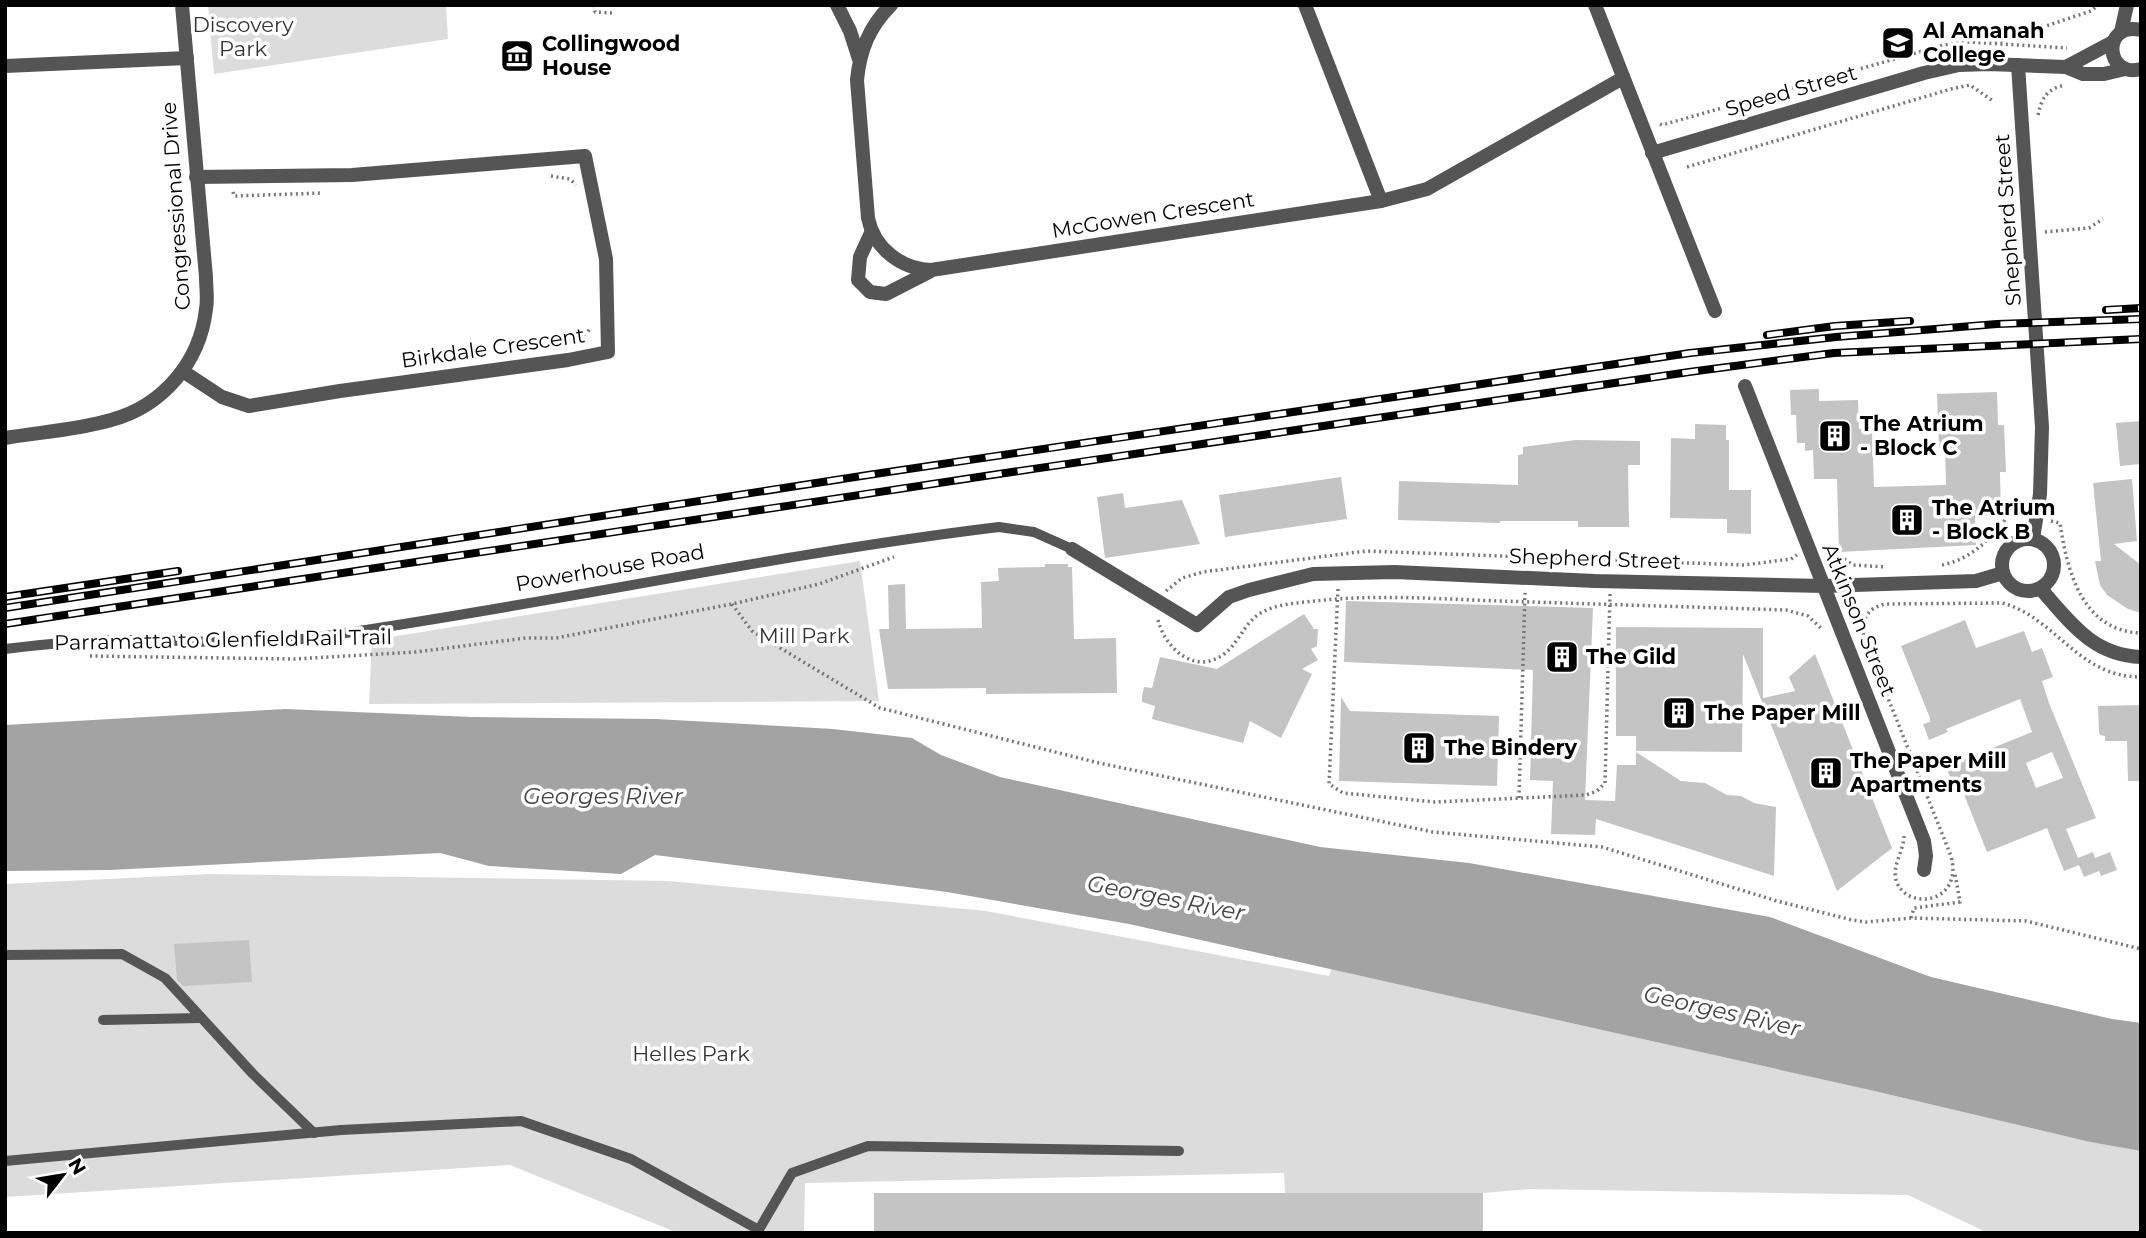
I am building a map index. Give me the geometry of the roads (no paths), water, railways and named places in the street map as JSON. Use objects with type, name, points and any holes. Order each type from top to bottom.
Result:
[{"type":"street","name":"Congressional Drive","points":[[5,438],[90,425],[140,410],[163,393],[184,372],[201,334],[207,308],[182,5]]},
{"type":"street","name":"McGowen Crescent","points":[[837,5],[850,31],[859,59]]},
{"type":"street","name":"McGowen Crescent","points":[[891,5],[875,23],[859,59],[857,80],[868,218],[871,233],[887,253],[917,270],[931,271],[1381,201],[1427,188],[1623,78]]},
{"type":"street","points":[[1305,5],[1381,201]]},
{"type":"street","points":[[1595,5],[1715,311]]},
{"type":"street","points":[[2117,37],[2127,5]]},
{"type":"street","name":"Speed Street","points":[[2066,66],[2131,29],[2141,30]]},
{"type":"street","name":"Speed Street","points":[[2117,37],[2112,49],[2114,59],[2136,70]]},
{"type":"street","points":[[5,66],[187,58]]},
{"type":"street","name":"Speed Street","points":[[1653,153],[1959,65],[2066,66],[2083,74],[2136,70]]},
{"type":"street","name":"Shepherd Street","points":[[2018,65],[2042,427],[2040,494],[2033,539]]},
{"type":"street","name":"Birkdale Crescent","points":[[184,372],[222,397],[249,406],[608,352],[606,259],[585,156],[352,175],[196,177]]},
{"type":"street","name":"McGowen Crescent","points":[[871,233],[860,257],[858,280],[870,292],[886,294],[931,271]]},
{"type":"street","name":"Atkinson Street","points":[[1745,386],[1924,841],[1927,856],[1924,870]]},
{"type":"street","points":[[2033,539],[2047,547],[2053,562],[2050,577],[2039,588],[2031,591],[2014,587],[2003,573],[2001,565],[2006,550],[2018,541],[2033,539]]},
{"type":"street","name":"Powerhouse Road","points":[[1072,549],[1197,625]]},
{"type":"street","name":"Shepherd Street","points":[[1197,625],[1229,597],[1313,574],[1395,572],[1609,582],[1824,586],[1976,581],[2003,573]]},
{"type":"street","points":[[2039,588],[2084,637],[2107,650],[2141,657]]},
{"type":"lane","name":"Powerhouse Road","points":[[5,649],[87,641],[204,643],[308,638],[509,608],[781,558],[999,527],[1034,531],[1072,549]]},
{"type":"lane","points":[[5,955],[122,954],[165,978],[253,1074],[314,1133]]},
{"type":"lane","points":[[103,1020],[201,1017]]},
{"type":"lane","points":[[5,1161],[314,1133],[521,1121],[631,1159],[758,1231],[792,1173],[868,1146],[1179,1151]]},
{"type":"water","name":"Georges River","points":[[285,709],[472,717],[656,719],[833,729],[912,738],[941,755],[1000,777],[1320,847],[1469,863],[1770,917],[1931,977],[2112,1019],[2141,1023],[2141,1151],[2090,1142],[1129,924],[947,892],[655,855],[621,874],[489,866],[440,853],[110,870],[5,871],[5,725]]},
{"type":"railway","points":[[2106,310],[2141,308]]},
{"type":"railway","points":[[5,608],[868,475],[1690,353],[1836,337],[1997,324],[2141,319]]},
{"type":"railway","points":[[1767,335],[1835,326],[1910,321]]},
{"type":"railway","points":[[5,624],[1689,372],[1834,353],[2141,339]]},
{"type":"railway","points":[[5,597],[178,571]]},
{"type":"place","name":"Al Amanah College","points":[[1898,43]]},
{"type":"place","name":"Collingwood House","points":[[517,56]]},
{"type":"place","name":"The Atrium - Block C","points":[[1835,436]]},
{"type":"place","name":"The Atrium - Block B","points":[[1907,520]]},
{"type":"place","name":"The Gild","points":[[1562,657]]},
{"type":"place","name":"The Paper Mill","points":[[1679,713]]},
{"type":"place","name":"The Bindery","points":[[1419,748]]},
{"type":"place","name":"The Paper Mill Apartments","points":[[1826,773]]},
{"type":"park label","name":"Discovery Park","points":[[243,37]]},
{"type":"park label","name":"Mill Park","points":[[804,636]]},
{"type":"park label","name":"Helles Park","points":[[691,1054]]}]
